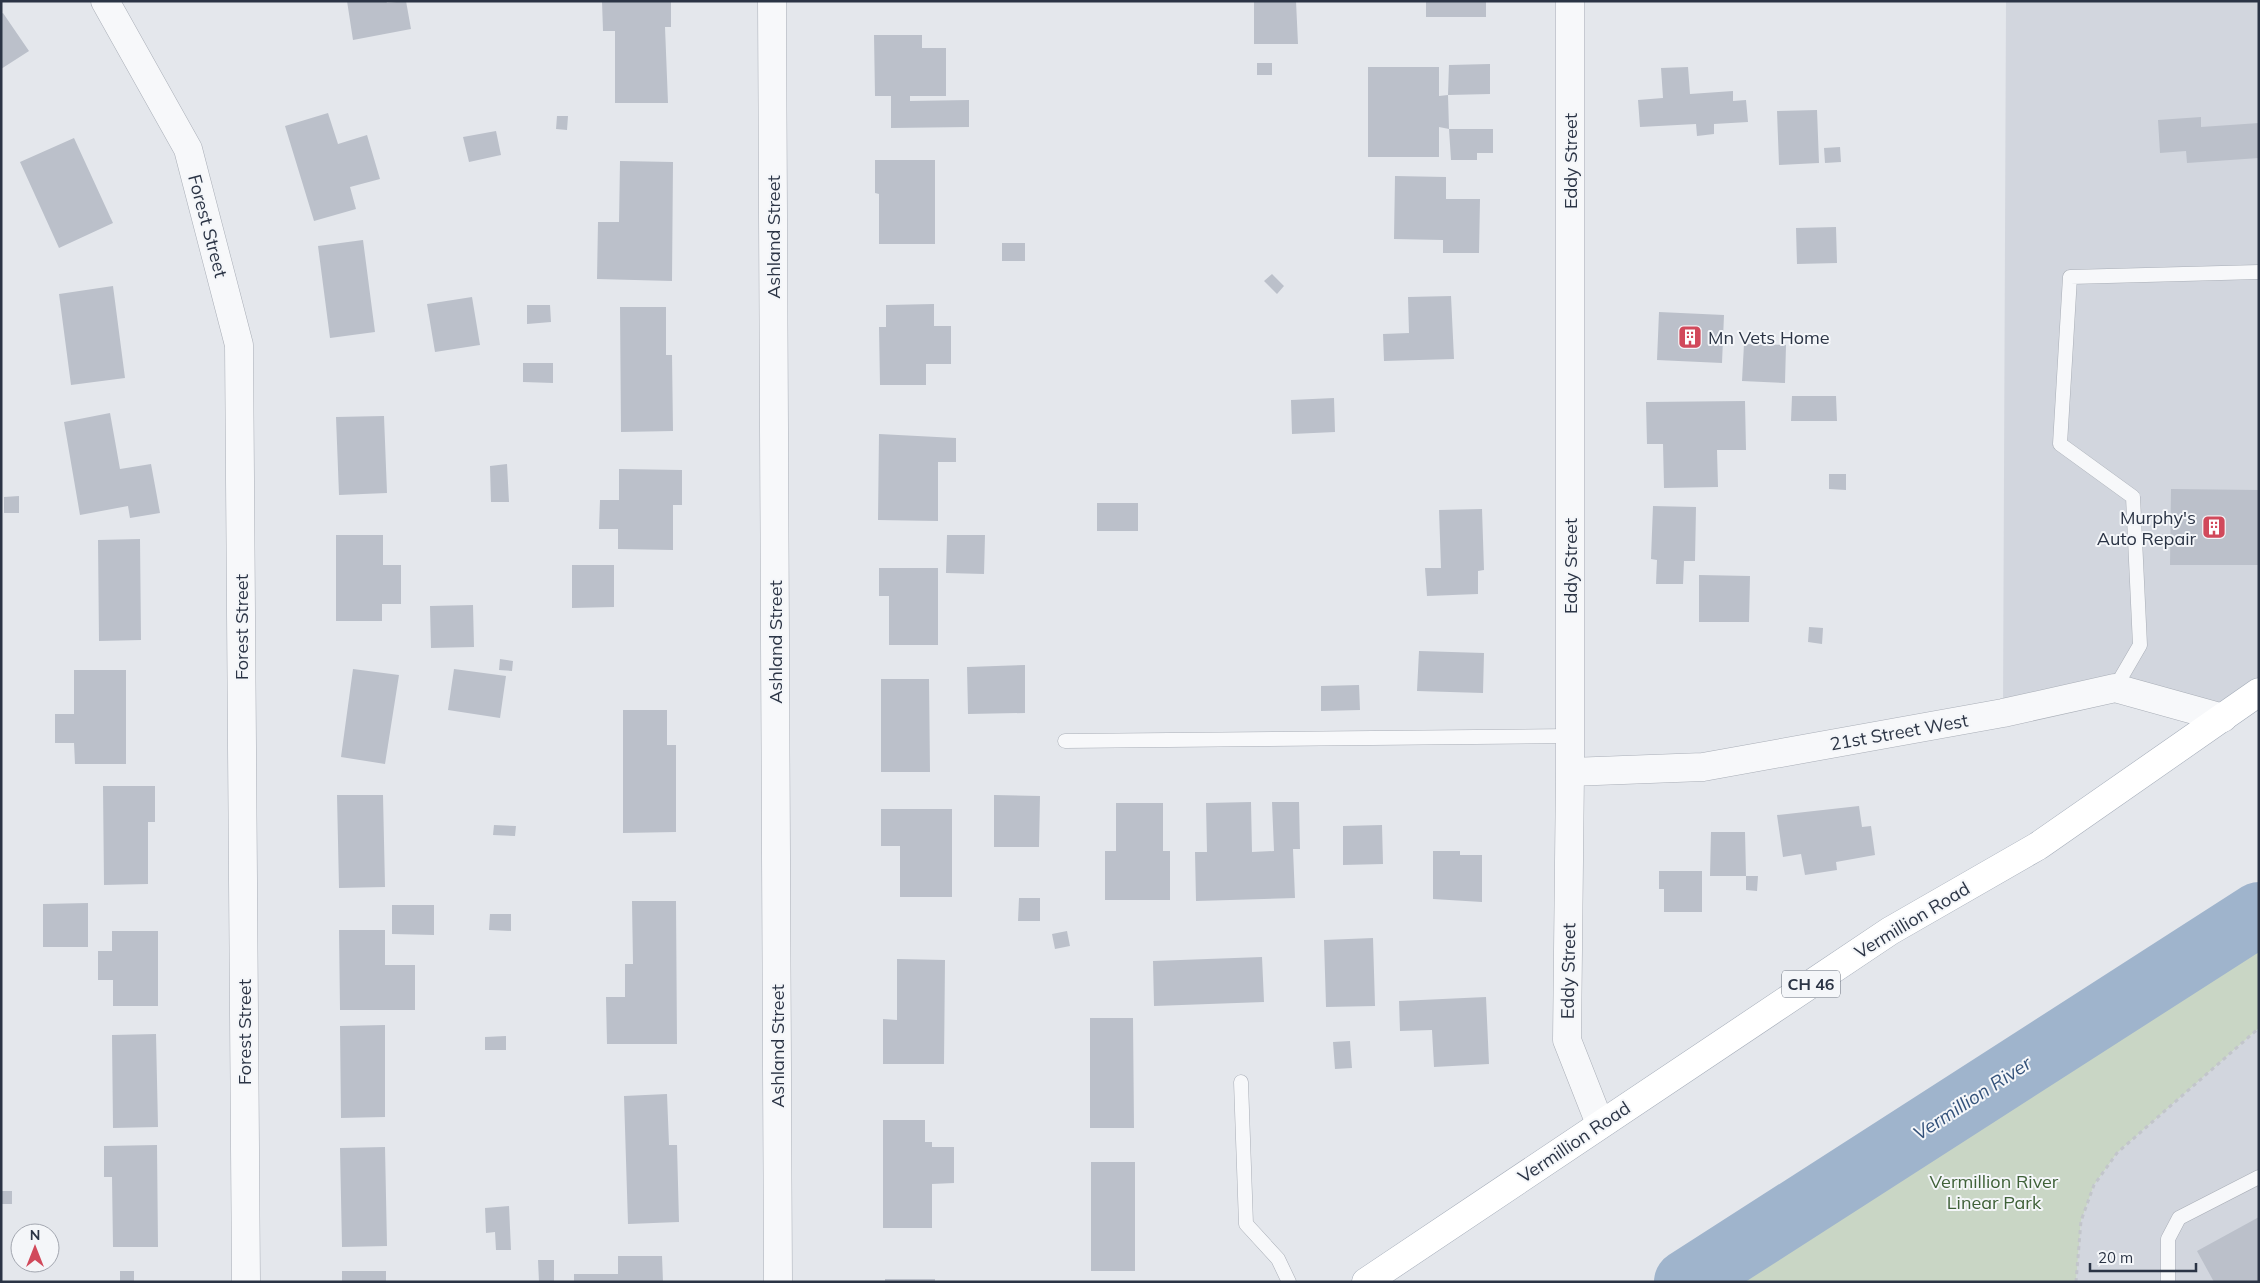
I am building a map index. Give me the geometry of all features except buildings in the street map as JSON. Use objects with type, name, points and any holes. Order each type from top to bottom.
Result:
[{"type":"main road","name":"Vermillion Road","points":[[1366,1282],[1890,931],[2038,846],[2259,692]]},
{"type":"main road","points":[[2223,718],[2259,708]]},
{"type":"street","name":"Forest Street","points":[[105,1],[188,148],[239,345],[246,1282]]},
{"type":"street","name":"Ashland Street","points":[[772,1],[778,1282]]},
{"type":"street","name":"Eddy Street","points":[[1570,1],[1570,772],[1567,1040],[1600,1124]]},
{"type":"street","name":"21st Street West","points":[[1570,772],[1703,767],[2003,713],[2115,688],[2223,718]]},
{"type":"lane","points":[[2115,688],[2140,645],[2133,498],[2060,444],[2070,277],[2259,272]]},
{"type":"lane","points":[[1065,741],[1570,736]]},
{"type":"lane","points":[[1241,1082],[1246,1224],[1278,1259],[1289,1282]]},
{"type":"lane","points":[[2168,1282],[2168,1239],[2179,1218],[2259,1177]]},
{"type":"path","points":[[2076,1282],[2081,1221],[2094,1185],[2117,1154],[2259,1028]]},
{"type":"shaded area","points":[[2006,1],[2259,1],[2259,692],[2223,718],[2115,688],[2003,713]]},
{"type":"shaded area","points":[[2259,1028],[2259,1282],[2076,1282],[2081,1221],[2094,1185],[2117,1153]]},
{"type":"green space","name":"Vermillion River Linear Park","points":[[2259,914],[2259,1028],[2117,1153],[2094,1185],[2081,1221],[2076,1282],[1686,1282]]},
{"type":"waterway","name":"Vermillion River","points":[[1686,1282],[2259,914]]},
{"type":"place","name":"Mn Vets Home","points":[[1690,337]]},
{"type":"place","name":"Murphy's Auto Repair","points":[[2214,527]]}]
